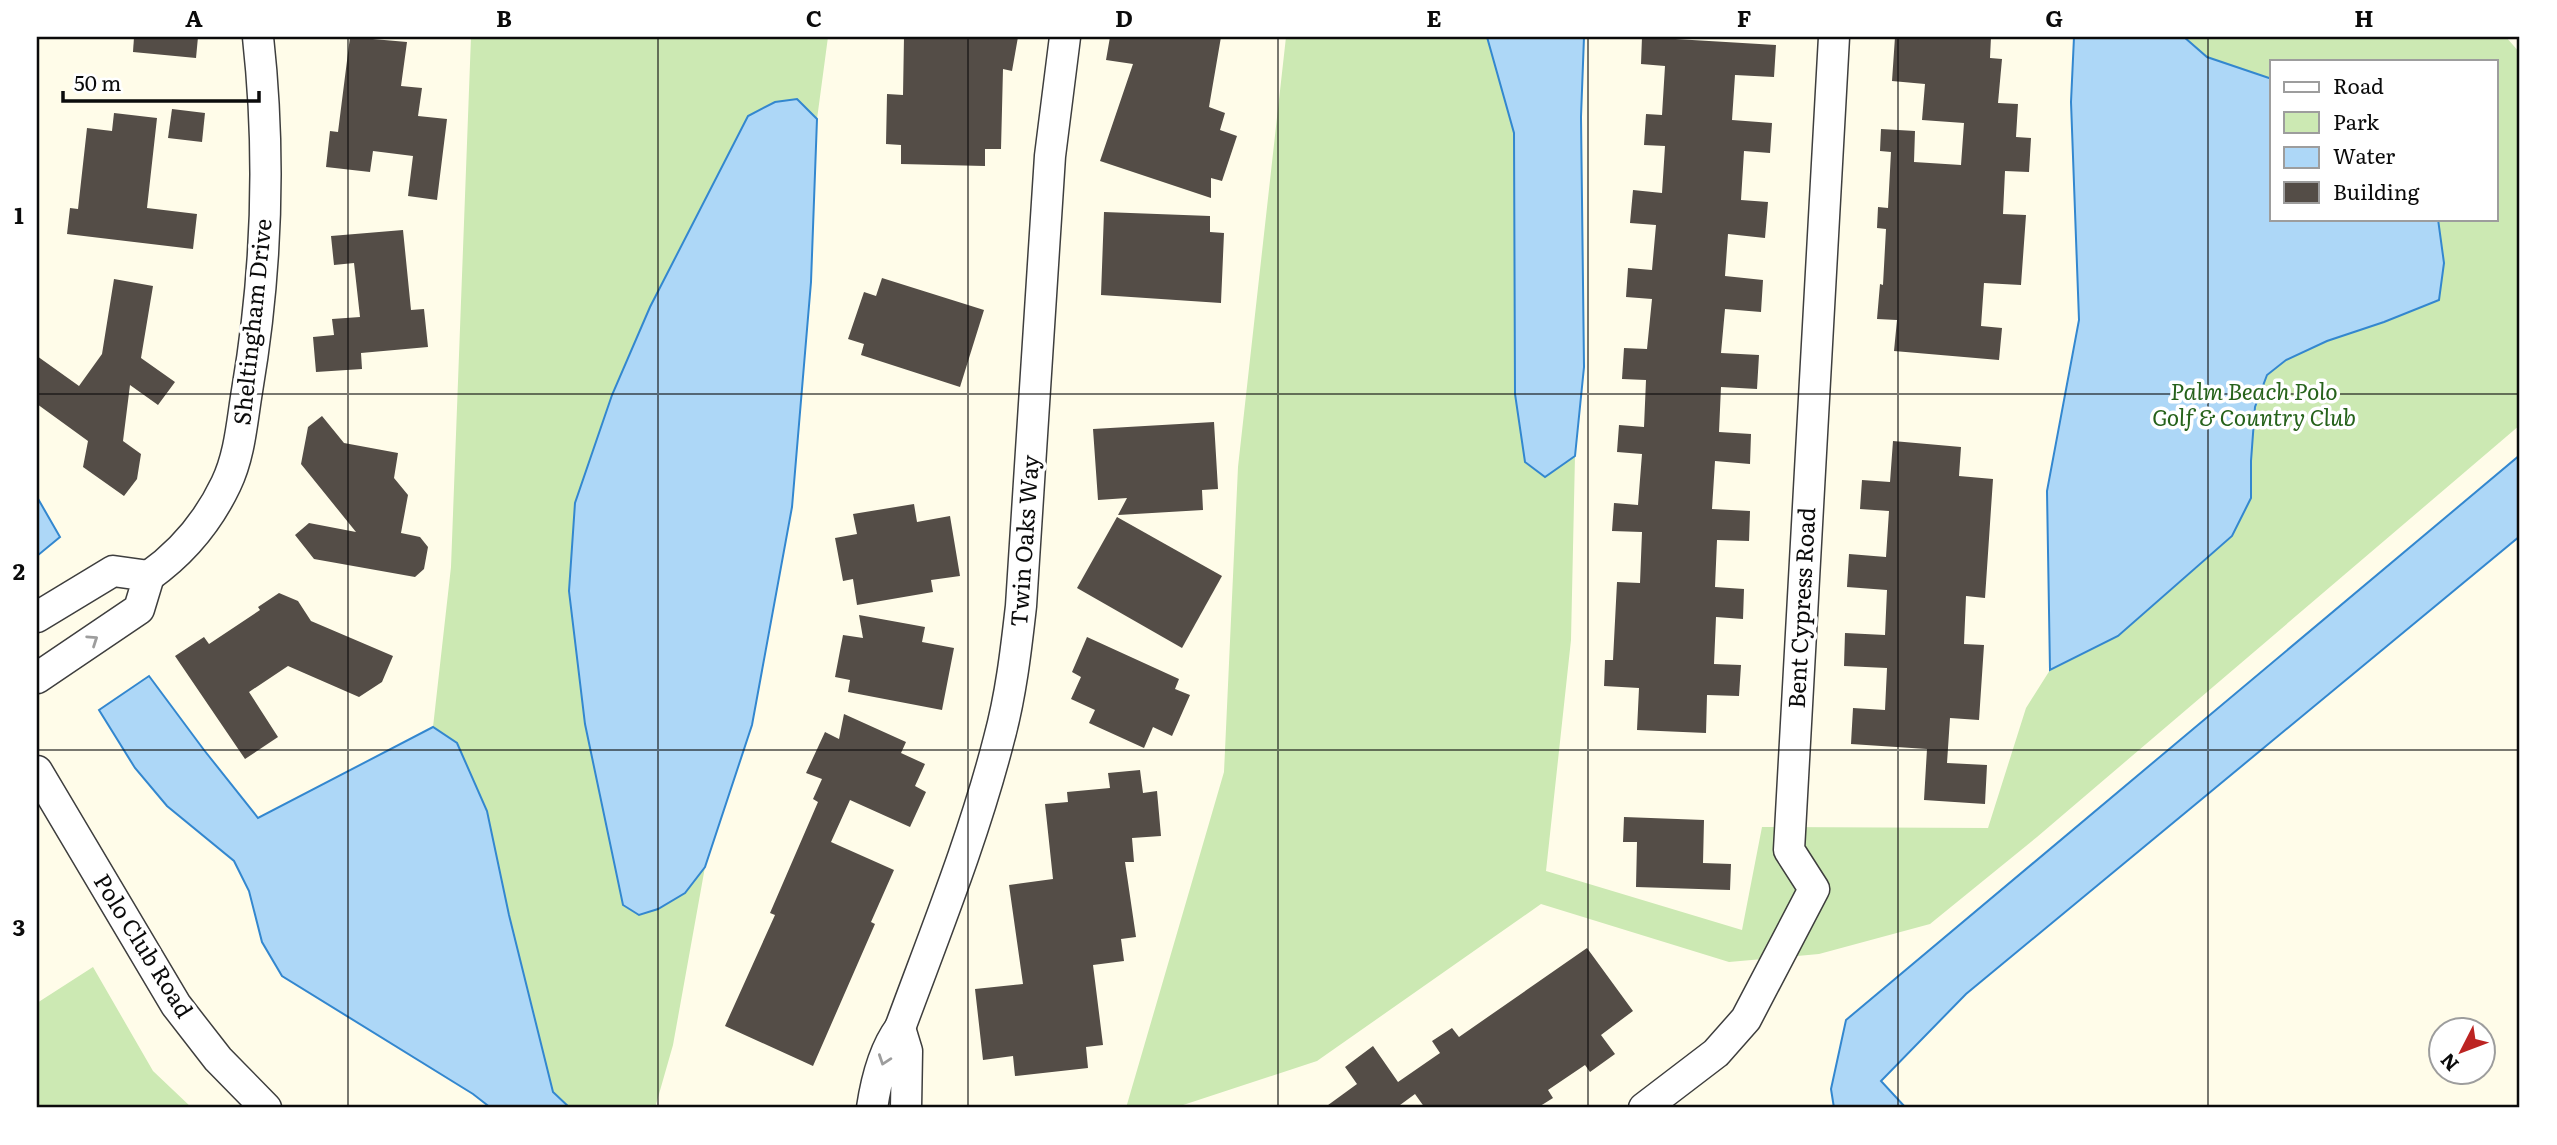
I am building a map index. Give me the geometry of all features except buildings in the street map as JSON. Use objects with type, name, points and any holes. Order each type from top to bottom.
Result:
[{"type":"street","name":"Sheltingham Drive","points":[[149,576],[178,553],[207,520],[228,481],[239,439],[255,347],[264,261],[267,176],[264,90],[258,37]]},
{"type":"street","name":"Twin Oaks Way","points":[[872,1108],[874,1091],[888,1047],[900,1028],[980,809],[1000,736],[1014,662],[1021,606],[1050,156],[1065,37]]},
{"type":"street","name":"Bent Cypress Road","points":[[1644,1108],[1716,1053],[1746,1019],[1814,890],[1789,850],[1834,37]]},
{"type":"street","points":[[37,617],[113,571],[149,576],[139,609],[37,678]]},
{"type":"street","name":"Polo Club Road","points":[[37,771],[176,1005],[218,1059],[266,1108]]},
{"type":"street","points":[[900,1028],[907,1051],[906,1108]]},
{"type":"green space","points":[[471,37],[828,37],[817,119],[811,282],[792,507],[752,725],[705,867],[673,1045],[655,1108],[538,1108],[509,915],[487,811],[433,727],[451,567]]},
{"type":"green space","name":"Palm Beach Polo Golf & Country Club","points":[[1286,37],[1584,37],[1581,117],[1584,367],[1575,456],[1571,640],[1546,871],[1742,930],[1762,827],[1988,828],[2026,708],[2050,670],[2047,491],[2079,320],[2071,102],[2074,37],[2506,37],[2520,53],[2520,425],[2037,837],[1930,924],[1819,954],[1729,962],[1541,904],[1317,1061],[1174,1108],[1126,1108],[1224,772],[1238,467]]},
{"type":"green space","points":[[93,967],[153,1071],[192,1108],[37,1108],[37,1003]]},
{"type":"water","points":[[1487,37],[1584,37],[1581,117],[1584,367],[1575,456],[1545,477],[1525,462],[1515,394],[1514,133]]},
{"type":"water","points":[[2074,37],[2184,37],[2207,57],[2270,78],[2270,220],[2438,220],[2444,263],[2439,300],[2327,341],[2286,360],[2267,375],[2255,407],[2251,498],[2232,536],[2118,636],[2050,670],[2047,491],[2079,320],[2071,102]]},
{"type":"water","points":[[797,99],[817,119],[811,282],[792,507],[752,725],[705,867],[685,893],[658,909],[639,915],[623,905],[585,724],[569,591],[575,503],[612,395],[650,307],[748,116],[775,102]]},
{"type":"water","points":[[2520,455],[2520,536],[1966,994],[1881,1081],[1906,1108],[1834,1108],[1831,1089],[1846,1020]]},
{"type":"water","points":[[37,497],[60,537],[37,556]]},
{"type":"water","points":[[149,676],[258,818],[433,727],[457,743],[487,811],[509,915],[553,1092],[570,1108],[491,1108],[473,1094],[282,976],[262,942],[249,891],[234,861],[167,806],[135,768],[99,710]]}]
